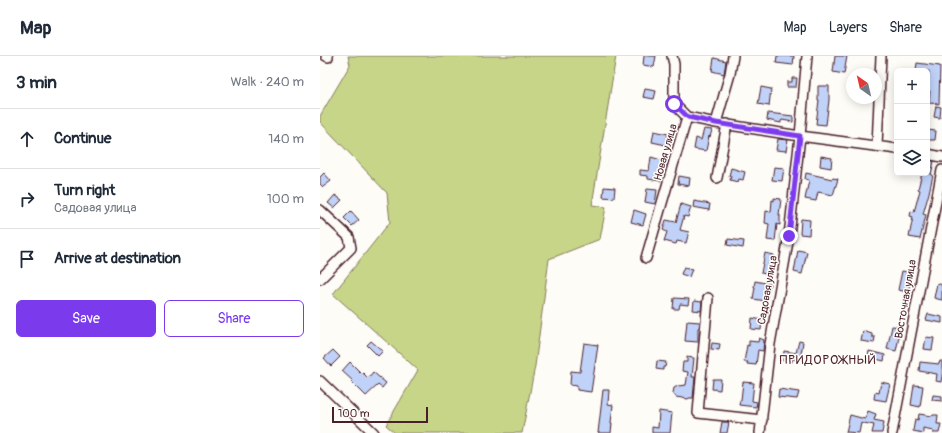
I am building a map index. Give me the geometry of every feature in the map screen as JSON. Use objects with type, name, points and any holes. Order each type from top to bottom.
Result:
[{"type":"street","name":"Новая улица","points":[[646,258],[688,117],[674,104],[674,64],[672,56]]},
{"type":"street","points":[[716,123],[730,74],[733,56]]},
{"type":"street","name":"Садовая улица","points":[[760,433],[770,344],[789,236],[807,56]]},
{"type":"street","points":[[877,146],[881,56]]},
{"type":"street","points":[[688,117],[716,123],[800,136],[894,149]]},
{"type":"street","points":[[717,178],[727,124]]},
{"type":"street","points":[[930,155],[942,157]]},
{"type":"street","name":"Восточная улица","points":[[892,433],[942,170]]},
{"type":"street","points":[[320,210],[349,237],[351,248],[320,279]]},
{"type":"street","points":[[708,298],[698,413],[762,420]]},
{"type":"street","points":[[320,381],[374,433]]},
{"type":"green space","points":[[348,56],[616,56],[592,205],[606,207],[600,239],[549,259],[535,366],[522,433],[395,433],[386,425],[418,370],[333,294],[390,222],[387,193],[320,122],[320,116],[350,65]]},
{"type":"building","points":[[644,56],[656,56],[654,67],[643,65]]},
{"type":"building","points":[[777,56],[794,56],[793,65],[776,63]]},
{"type":"building","points":[[835,56],[847,56],[844,74],[833,72]]},
{"type":"building","points":[[714,58],[726,61],[724,74],[712,71]]},
{"type":"building","points":[[917,63],[940,66],[939,104],[930,103],[930,68],[916,68]]},
{"type":"building","points":[[792,78],[797,78],[796,87],[787,87],[787,82],[792,82]]},
{"type":"building","points":[[818,86],[829,86],[826,125],[816,124],[819,100]]},
{"type":"building","points":[[761,87],[771,89],[769,106],[758,104]]},
{"type":"building","points":[[645,89],[656,91],[654,99],[643,97]]},
{"type":"building","points":[[936,106],[941,107],[940,118],[934,117]]},
{"type":"building","points":[[768,113],[793,116],[793,122],[782,120],[781,123],[767,120]]},
{"type":"building","points":[[704,129],[712,130],[710,137],[709,136],[706,151],[694,149],[696,138],[701,140]]},
{"type":"building","points":[[930,130],[936,131],[935,140],[930,140]]},
{"type":"building","points":[[654,131],[668,134],[666,145],[652,142]]},
{"type":"building","points":[[778,139],[788,140],[786,151],[776,150]]},
{"type":"building","points":[[821,156],[832,158],[831,168],[820,166]]},
{"type":"building","points":[[651,157],[668,162],[666,168],[663,167],[661,181],[648,179],[648,176],[640,175],[640,170],[649,171]]},
{"type":"building","points":[[930,160],[934,161],[931,175],[933,175],[923,214],[926,215],[920,239],[909,237],[913,217],[910,216],[911,211],[914,212],[920,190],[918,189],[921,176],[930,176]]},
{"type":"building","points":[[774,167],[784,168],[782,181],[772,180]]},
{"type":"building","points":[[731,168],[745,172],[743,180],[739,179],[738,182],[730,180],[731,176],[729,176]]},
{"type":"building","points":[[324,173],[331,181],[323,187],[320,184],[320,177]]},
{"type":"building","points":[[806,173],[838,179],[833,195],[818,192],[816,201],[805,199],[809,180],[805,179]]},
{"type":"building","points":[[679,176],[690,178],[689,186],[678,184]]},
{"type":"building","points":[[604,187],[615,188],[614,198],[603,197]]},
{"type":"building","points":[[647,189],[657,190],[655,204],[645,202]]},
{"type":"building","points":[[335,195],[342,200],[334,208],[328,203]]},
{"type":"building","points":[[774,198],[781,199],[779,215],[780,225],[777,224],[775,241],[767,240],[769,224],[765,223],[766,211],[771,212],[772,200],[774,201]]},
{"type":"building","points":[[694,201],[710,204],[709,210],[693,207]]},
{"type":"building","points":[[681,204],[691,207],[688,217],[684,216],[680,230],[689,232],[686,243],[677,241],[676,244],[664,241],[667,232],[663,230],[666,220],[676,222]]},
{"type":"building","points":[[634,210],[646,214],[643,225],[631,222]]},
{"type":"building","points":[[351,211],[359,220],[352,226],[344,218]]},
{"type":"building","points":[[801,219],[810,220],[809,235],[800,234]]},
{"type":"building","points":[[728,239],[744,241],[743,248],[727,245]]},
{"type":"building","points":[[798,250],[807,252],[802,274],[794,272]]},
{"type":"building","points":[[765,253],[774,255],[770,275],[761,273]]},
{"type":"building","points":[[684,267],[692,269],[689,277],[681,274]]},
{"type":"building","points":[[902,271],[912,273],[908,292],[898,290]]},
{"type":"building","points":[[755,281],[770,284],[766,301],[753,299]]},
{"type":"building","points":[[937,283],[942,285],[942,300],[934,298]]},
{"type":"building","points":[[674,298],[689,299],[688,305],[680,304],[679,309],[673,309]]},
{"type":"building","points":[[694,301],[702,302],[701,311],[693,310]]},
{"type":"building","points":[[928,314],[942,317],[942,323],[926,320]]},
{"type":"building","points":[[752,318],[762,320],[761,330],[751,329]]},
{"type":"building","points":[[687,321],[700,322],[698,328],[698,342],[685,341]]},
{"type":"building","points":[[892,326],[901,327],[896,351],[887,349]]},
{"type":"building","points":[[863,331],[872,334],[872,337],[875,337],[874,343],[861,341]]},
{"type":"building","points":[[926,337],[934,338],[932,350],[924,349]]},
{"type":"building","points":[[759,338],[764,340],[763,351],[758,350],[756,365],[747,364],[748,362],[744,362],[747,345],[749,346],[749,341],[758,342]]},
{"type":"building","points":[[371,341],[383,351],[378,356],[367,345]]},
{"type":"building","points":[[799,341],[803,342],[800,360],[792,359],[792,362],[783,361],[784,351],[796,353]]},
{"type":"building","points":[[584,343],[598,345],[591,392],[577,390],[577,386],[570,385],[571,371],[580,372]]},
{"type":"building","points":[[712,343],[720,344],[719,350],[711,349]]},
{"type":"building","points":[[333,350],[340,357],[331,366],[324,358]]},
{"type":"building","points":[[869,351],[885,355],[884,361],[868,356]]},
{"type":"building","points":[[687,357],[694,358],[692,377],[695,377],[693,398],[688,399],[676,397],[673,393],[674,388],[686,385],[688,372],[682,371],[683,362],[687,362]]},
{"type":"building","points":[[657,361],[666,362],[663,370],[656,369]]},
{"type":"building","points":[[940,361],[942,361],[941,382],[936,381],[937,374],[919,371],[920,362],[939,364]]},
{"type":"building","points":[[350,362],[368,378],[373,372],[386,383],[382,388],[378,385],[366,396],[342,371]]},
{"type":"building","points":[[713,379],[721,379],[720,390],[712,389]]},
{"type":"building","points":[[743,382],[754,383],[752,401],[757,402],[756,407],[739,405]]},
{"type":"building","points":[[881,382],[890,384],[886,401],[874,399],[875,392],[879,393]]},
{"type":"building","points":[[914,385],[923,386],[920,407],[911,405]]},
{"type":"building","points":[[779,389],[799,392],[797,399],[778,397]]},
{"type":"building","points":[[603,390],[609,390],[608,404],[613,405],[611,433],[598,433]]},
{"type":"building","points":[[933,395],[942,396],[942,401],[932,400]]},
{"type":"building","points":[[659,411],[672,413],[670,433],[652,433],[652,427],[658,428]]},
{"type":"building","points":[[868,411],[876,414],[874,420],[884,422],[882,433],[872,433],[874,425],[864,423],[861,423],[859,433],[846,432],[850,415],[865,419]]},
{"type":"building","points":[[919,414],[932,416],[938,415],[937,424],[941,424],[939,433],[933,433],[933,430],[923,428],[923,433],[913,431],[915,419],[918,420]]},
{"type":"building","points":[[722,422],[729,422],[727,433],[720,433]]},
{"type":"district","name":"ПРИДОРОЖНЫЙ","points":[[828,359]]},
{"type":"route","points":[[674,104],[688,117],[716,123],[800,136],[789,236]]}]
